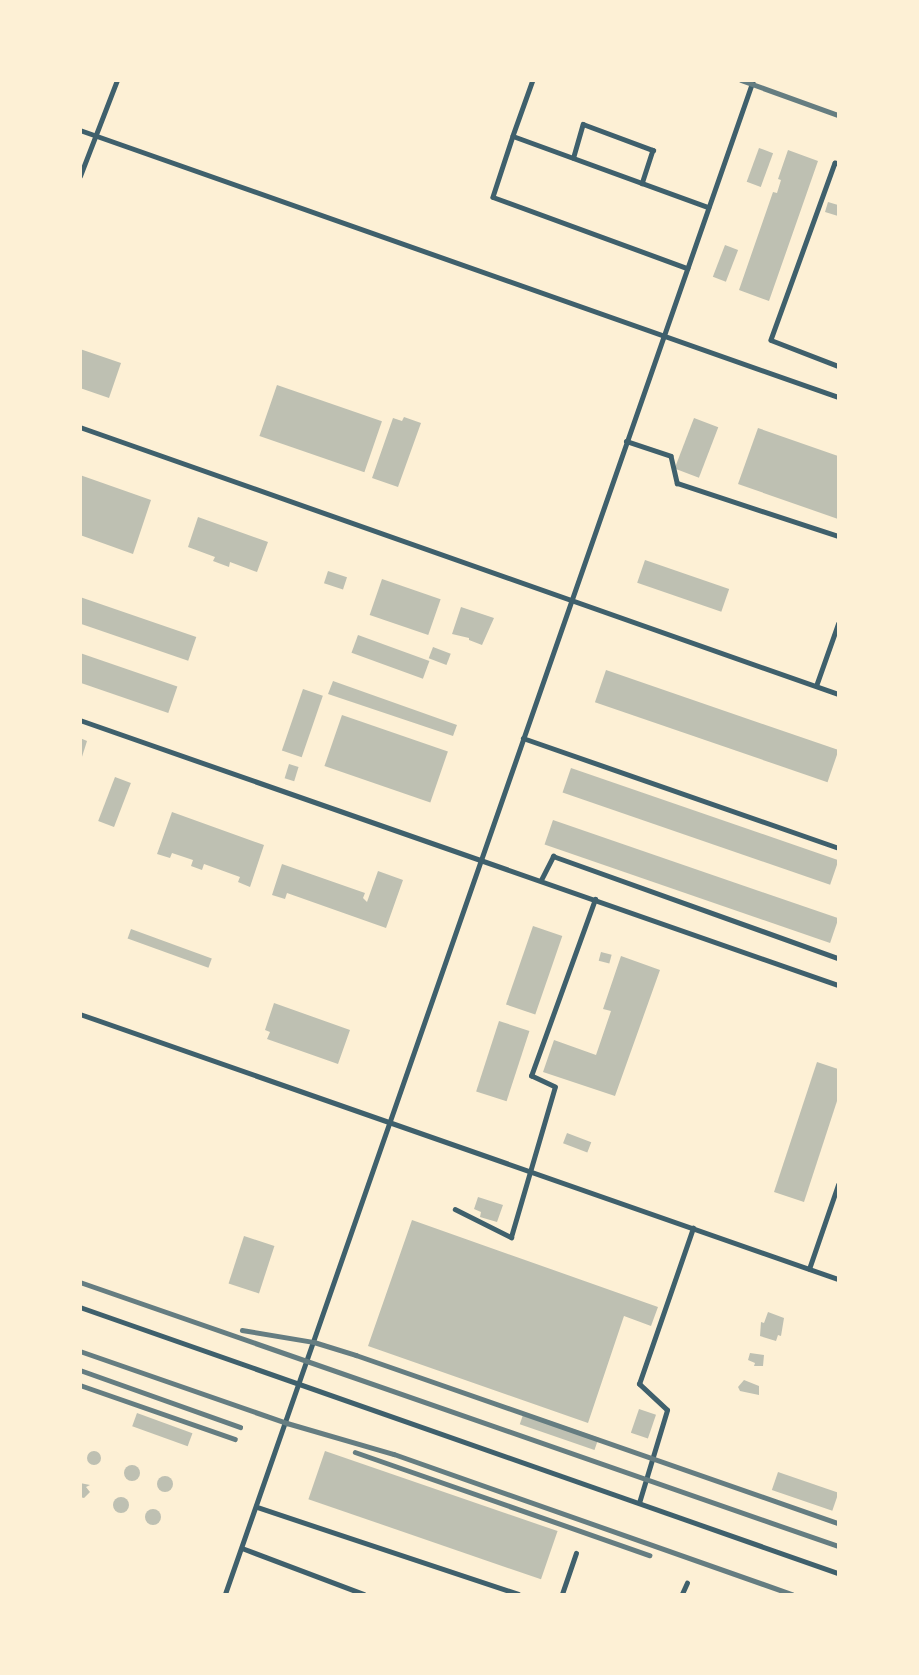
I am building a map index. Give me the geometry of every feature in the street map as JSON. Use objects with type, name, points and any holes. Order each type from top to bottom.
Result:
[{"type":"lane","points":[[80,176],[117,80]]},
{"type":"lane","points":[[533,80],[494,197],[687,268]]},
{"type":"lane","points":[[225,1594],[753,80]]},
{"type":"lane","points":[[573,158],[583,124],[653,150],[642,183]]},
{"type":"lane","points":[[80,130],[838,397]]},
{"type":"lane","points":[[513,136],[708,207]]},
{"type":"lane","points":[[838,164],[835,163],[771,340],[838,366]]},
{"type":"lane","points":[[80,428],[838,694]]},
{"type":"lane","points":[[626,441],[671,456],[677,483],[838,536]]},
{"type":"lane","points":[[816,686],[838,624]]},
{"type":"lane","points":[[80,720],[838,985]]},
{"type":"lane","points":[[523,738],[838,848]]},
{"type":"lane","points":[[541,880],[552,856],[838,958]]},
{"type":"lane","points":[[456,1209],[511,1237],[555,1087],[531,1076],[595,899]]},
{"type":"lane","points":[[80,1014],[838,1279]]},
{"type":"lane","points":[[809,1269],[838,1185]]},
{"type":"lane","points":[[639,1503],[667,1410],[639,1384],[693,1228]]},
{"type":"lane","points":[[80,1307],[838,1573]]},
{"type":"lane","points":[[257,1507],[518,1594]]},
{"type":"lane","points":[[242,1548],[364,1594]]},
{"type":"lane","points":[[562,1594],[576,1553]]},
{"type":"lane","points":[[682,1594],[687,1583]]},
{"type":"building","points":[[759,148],[773,153],[761,187],[747,182]]},
{"type":"building","points":[[788,150],[818,161],[769,301],[739,290],[773,192],[777,193],[781,180],[778,179]]},
{"type":"building","points":[[828,202],[838,205],[838,216],[825,212]]},
{"type":"building","points":[[725,245],[738,250],[726,282],[713,277]]},
{"type":"building","points":[[80,349],[121,363],[109,398],[80,388]]},
{"type":"building","points":[[277,385],[382,421],[364,472],[259,436]]},
{"type":"building","points":[[404,417],[421,423],[398,487],[372,478],[393,418],[402,421]]},
{"type":"building","points":[[694,418],[718,427],[699,478],[675,468]]},
{"type":"building","points":[[758,428],[838,456],[838,519],[738,484]]},
{"type":"building","points":[[80,475],[151,500],[133,554],[80,535]]},
{"type":"building","points":[[198,517],[268,542],[257,572],[230,562],[229,567],[213,561],[215,557],[188,547]]},
{"type":"building","points":[[645,560],[729,589],[721,612],[637,583]]},
{"type":"building","points":[[328,571],[347,577],[343,590],[324,583]]},
{"type":"building","points":[[382,579],[441,599],[428,635],[370,615]]},
{"type":"building","points":[[80,597],[196,637],[188,661],[80,623]]},
{"type":"building","points":[[461,607],[494,618],[482,645],[452,634]]},
{"type":"building","points":[[358,635],[429,661],[423,679],[352,653]]},
{"type":"building","points":[[433,647],[451,654],[446,665],[429,658]]},
{"type":"building","points":[[80,653],[177,687],[168,713],[80,683]]},
{"type":"building","points":[[606,670],[838,750],[828,782],[595,702]]},
{"type":"building","points":[[333,681],[457,725],[453,736],[328,694]]},
{"type":"building","points":[[303,689],[323,696],[302,757],[282,750]]},
{"type":"building","points":[[342,715],[448,751],[430,803],[324,766]]},
{"type":"building","points":[[80,738],[87,741],[81,760],[80,760]]},
{"type":"building","points":[[289,764],[299,767],[294,781],[285,778]]},
{"type":"building","points":[[571,768],[838,860],[830,885],[563,793]]},
{"type":"building","points":[[115,777],[131,783],[114,827],[98,821]]},
{"type":"building","points":[[172,812],[264,845],[250,887],[238,882],[240,877],[204,864],[202,870],[191,866],[193,860],[172,853],[170,858],[157,854]]},
{"type":"building","points":[[553,820],[838,918],[830,943],[545,845]]},
{"type":"building","points":[[282,864],[365,893],[363,898],[367,902],[378,871],[403,880],[386,928],[287,893],[285,899],[272,895]]},
{"type":"building","points":[[533,926],[562,936],[535,1015],[506,1004]]},
{"type":"building","points":[[131,929],[212,958],[208,968],[128,938]]},
{"type":"building","points":[[601,952],[612,955],[609,964],[599,961]]},
{"type":"building","points":[[621,956],[660,970],[615,1096],[543,1072],[554,1040],[596,1055],[611,1011],[603,1009]]},
{"type":"building","points":[[274,1003],[350,1030],[338,1064],[267,1039],[270,1032],[265,1030]]},
{"type":"building","points":[[499,1021],[529,1031],[507,1101],[476,1091]]},
{"type":"building","points":[[817,1062],[838,1069],[838,1098],[804,1202],[774,1192]]},
{"type":"building","points":[[567,1133],[591,1142],[587,1153],[563,1143]]},
{"type":"building","points":[[478,1197],[503,1205],[497,1222],[480,1217],[481,1212],[474,1209]]},
{"type":"building","points":[[412,1220],[658,1307],[651,1326],[624,1316],[588,1423],[368,1346]]},
{"type":"building","points":[[244,1236],[274,1246],[259,1293],[229,1284]]},
{"type":"building","points":[[768,1312],[784,1318],[781,1336],[778,1335],[776,1341],[760,1336],[761,1322],[764,1323]]},
{"type":"building","points":[[750,1353],[764,1355],[763,1366],[754,1366],[755,1363],[748,1360]]},
{"type":"building","points":[[744,1380],[759,1386],[759,1395],[740,1391],[738,1387]]},
{"type":"building","points":[[639,1409],[656,1415],[648,1438],[631,1433]]},
{"type":"building","points":[[524,1412],[599,1438],[594,1450],[520,1424]]},
{"type":"building","points":[[137,1413],[192,1433],[188,1446],[132,1426]]},
{"type":"building","points":[[91,1451],[97,1451],[101,1458],[97,1465],[91,1465],[87,1461],[87,1455]]},
{"type":"building","points":[[325,1451],[558,1531],[541,1579],[308,1499]]},
{"type":"building","points":[[129,1465],[135,1465],[140,1473],[138,1479],[129,1481],[124,1476],[124,1470]]},
{"type":"building","points":[[778,1472],[838,1493],[832,1511],[772,1490]]},
{"type":"building","points":[[162,1476],[168,1476],[173,1484],[171,1490],[162,1492],[157,1487],[157,1481]]},
{"type":"building","points":[[80,1483],[90,1485],[86,1487],[90,1492],[84,1498],[80,1497]]},
{"type":"building","points":[[118,1497],[124,1497],[129,1505],[127,1511],[118,1513],[113,1508],[113,1502]]},
{"type":"building","points":[[150,1509],[156,1509],[161,1517],[159,1523],[150,1525],[145,1520],[145,1514]]},
{"type":"railway","points":[[741,80],[838,115]]},
{"type":"railway","points":[[80,1282],[838,1546]]},
{"type":"railway","points":[[242,1330],[314,1342],[356,1355],[838,1523]]},
{"type":"railway","points":[[80,1351],[287,1423],[394,1454],[792,1594]]},
{"type":"railway","points":[[80,1370],[240,1427]]},
{"type":"railway","points":[[80,1385],[235,1439]]},
{"type":"railway","points":[[355,1452],[649,1555]]}]
